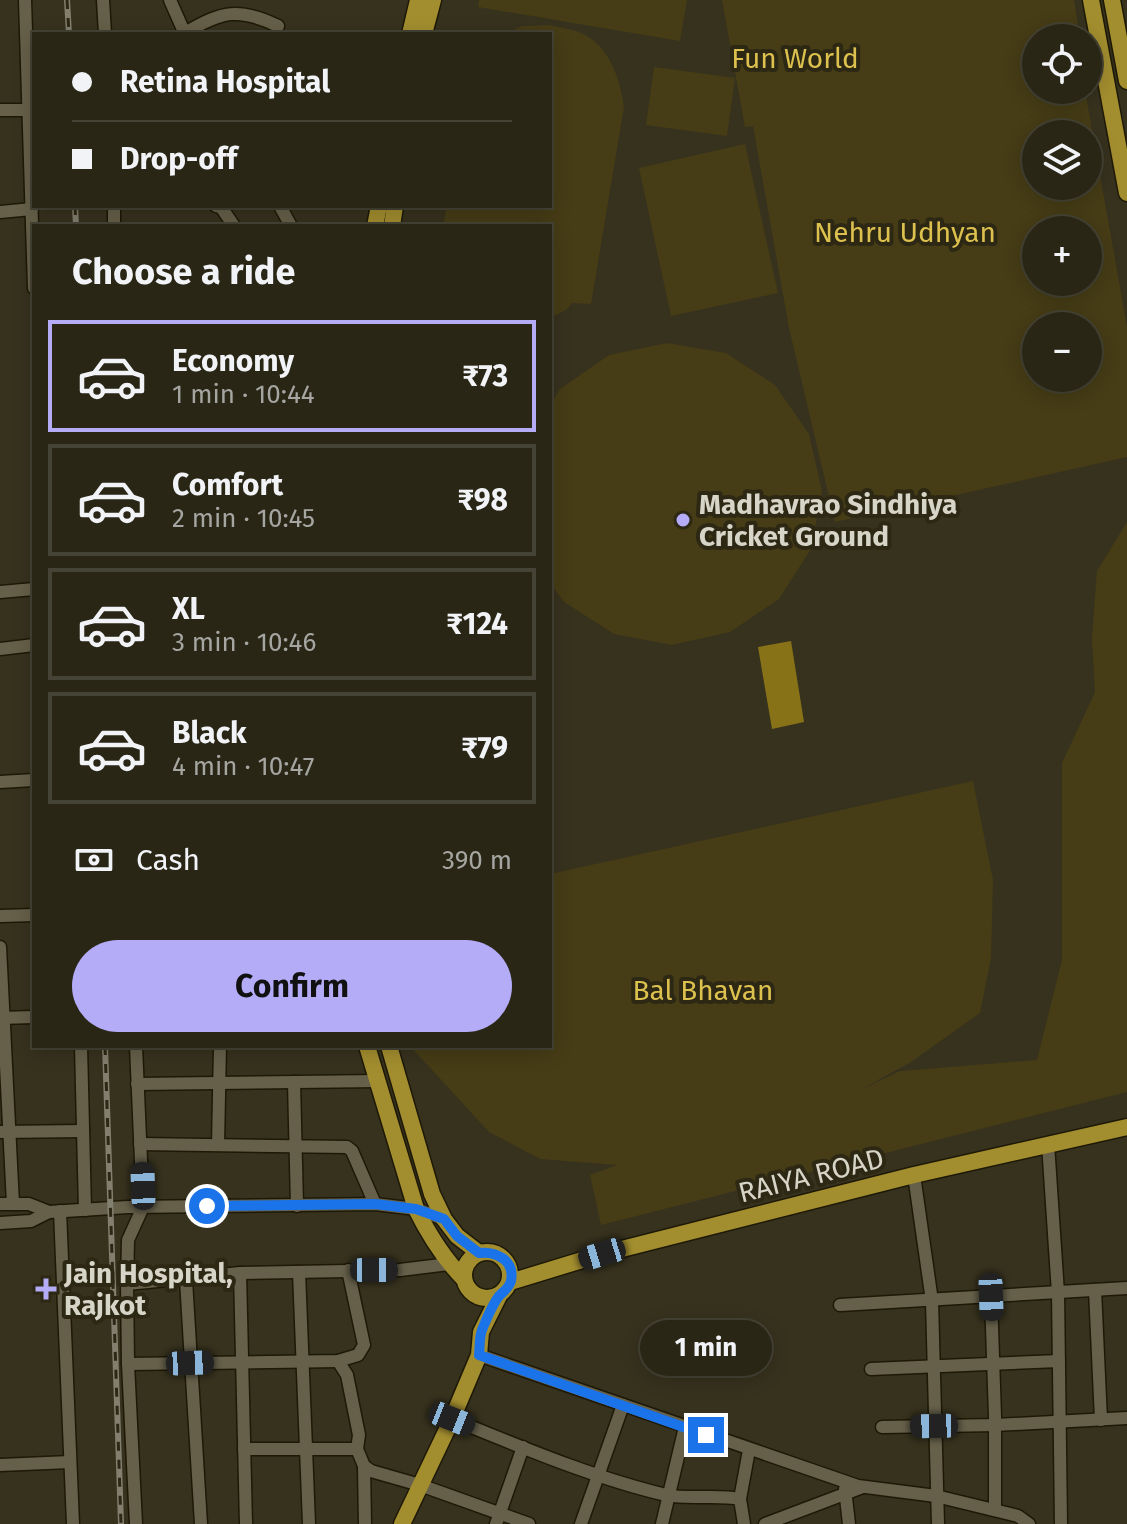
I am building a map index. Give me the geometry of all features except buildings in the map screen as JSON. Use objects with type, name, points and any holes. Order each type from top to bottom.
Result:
[{"type":"main road","points":[[410,32],[418,0]]},
{"type":"main road","points":[[425,32],[433,0]]},
{"type":"main road","points":[[1091,0],[1127,193]]},
{"type":"main road","points":[[1112,0],[1127,81]]},
{"type":"main road","points":[[368,1048],[416,1209],[449,1264],[466,1285],[479,1297],[490,1299],[499,1296]]},
{"type":"main road","points":[[390,1048],[432,1194],[444,1219],[457,1236],[479,1253]]},
{"type":"main road","name":"RAIYA ROAD","points":[[510,1282],[602,1254],[914,1175],[1127,1127]]},
{"type":"main road","points":[[404,1523],[479,1355],[481,1332],[499,1296],[510,1282],[509,1266],[503,1257],[491,1252],[479,1253],[465,1266],[466,1285],[481,1332]]},
{"type":"street","points":[[25,0],[32,224]]},
{"type":"street","points":[[103,0],[105,32]]},
{"type":"street","points":[[170,0],[184,32]]},
{"type":"street","points":[[188,32],[207,20],[236,11],[278,26]]},
{"type":"street","points":[[0,110],[29,110]]},
{"type":"street","points":[[0,212],[32,209]]},
{"type":"street","points":[[0,592],[32,589]]},
{"type":"street","points":[[0,649],[32,645]]},
{"type":"street","points":[[0,782],[32,780]]},
{"type":"street","points":[[0,916],[32,915]]},
{"type":"street","points":[[0,947],[6,1204],[29,1204],[54,1212]]},
{"type":"street","points":[[2,1018],[32,1017]]},
{"type":"street","points":[[81,1048],[85,1210]]},
{"type":"street","points":[[136,1048],[143,1207],[128,1240],[127,1284],[136,1524]]},
{"type":"street","points":[[218,1144],[220,1048]]},
{"type":"street","points":[[137,1084],[378,1081]]},
{"type":"street","points":[[294,1082],[297,1206]]},
{"type":"street","points":[[5,1132],[83,1131]]},
{"type":"street","points":[[140,1144],[339,1146],[352,1151],[375,1204]]},
{"type":"street","points":[[1048,1144],[1058,1293],[1061,1524]]},
{"type":"street","points":[[914,1175],[932,1301],[938,1524]]},
{"type":"street","points":[[0,1223],[31,1221],[54,1212],[143,1207],[375,1204],[416,1209],[444,1219]]},
{"type":"street","points":[[54,1212],[73,1524]]},
{"type":"street","points":[[127,1284],[240,1273],[400,1270],[449,1264]]},
{"type":"street","points":[[128,1364],[338,1361],[358,1355],[364,1345],[348,1270]]},
{"type":"street","points":[[299,1272],[309,1524]]},
{"type":"street","points":[[240,1273],[246,1524]]},
{"type":"street","points":[[186,1280],[201,1524]]},
{"type":"street","points":[[840,1305],[1127,1288]]},
{"type":"street","points":[[1095,1290],[1101,1420]]},
{"type":"street","points":[[991,1297],[995,1510]]},
{"type":"street","points":[[479,1355],[749,1450],[845,1488]]},
{"type":"street","points":[[338,1361],[347,1375],[359,1435],[357,1449],[364,1466],[365,1524]]},
{"type":"street","points":[[871,1369],[1059,1361]]},
{"type":"street","points":[[581,1524],[623,1405]]},
{"type":"street","points":[[882,1427],[1127,1418]]},
{"type":"street","points":[[452,1419],[599,1474],[669,1496],[740,1499]]},
{"type":"street","points":[[662,1524],[685,1427]]},
{"type":"street","points":[[498,1519],[523,1447]]},
{"type":"street","points":[[244,1449],[357,1449]]},
{"type":"street","points":[[744,1524],[740,1499],[749,1450]]},
{"type":"street","points":[[0,1465],[70,1462]]},
{"type":"street","points":[[364,1466],[371,1471],[420,1485],[498,1519],[529,1524]]},
{"type":"street","points":[[765,1524],[845,1488],[863,1487],[936,1496],[1018,1516],[1029,1524]]},
{"type":"street","points":[[845,1488],[849,1524]]},
{"type":"green space","points":[[479,0],[687,0],[680,41],[478,7]]},
{"type":"green space","name":"Nehru Udhyan","points":[[722,0],[1074,0],[1078,24],[1022,24],[1022,104],[1087,104],[1090,120],[1022,120],[1022,200],[1102,200],[1102,186],[1127,327],[1127,457],[835,522],[789,328],[753,126],[745,127]]},
{"type":"green space","points":[[550,25],[574,30],[591,39],[612,64],[624,107],[591,304],[572,303],[552,317],[552,224],[443,224],[447,208],[552,208],[552,32],[511,32],[522,26]]},
{"type":"green space","points":[[654,67],[735,78],[727,136],[646,125]]},
{"type":"green space","points":[[745,144],[778,293],[671,316],[639,168]]},
{"type":"green space","name":"Madhavrao Sindhiya Cricket Ground","points":[[667,343],[726,353],[775,385],[809,434],[822,491],[811,549],[779,599],[730,632],[672,645],[614,634],[564,602],[552,586],[552,402],[560,389],[609,355]]},
{"type":"green space","name":"Bal Bhavan","points":[[1127,522],[1127,1092],[601,1225],[590,1175],[617,1165],[540,1159],[489,1132],[412,1048],[552,1048],[552,874],[973,781],[993,880],[991,958],[980,1013],[911,1062],[860,1090],[900,1071],[1037,1060],[1062,960],[1062,763],[1095,692],[1092,638],[1097,571]]},
{"type":"shaded area","points":[[791,641],[804,722],[772,729],[758,647]]},
{"type":"railway","points":[[67,0],[69,32]]},
{"type":"railway","points":[[75,208],[76,224]]},
{"type":"railway","points":[[105,1048],[121,1524]]},
{"type":"place","name":"Madhavrao Sindhiya Cricket Ground","points":[[683,520]]},
{"type":"place","name":"Jain Hospital, Rajkot","points":[[46,1289]]},
{"type":"route","points":[[207,1206],[375,1204],[416,1209],[444,1219],[457,1236],[479,1253],[491,1252],[503,1257],[509,1266],[511,1280],[481,1332],[479,1355],[706,1435]]},
{"type":"park label","name":"Fun World","points":[[795,58]]}]
